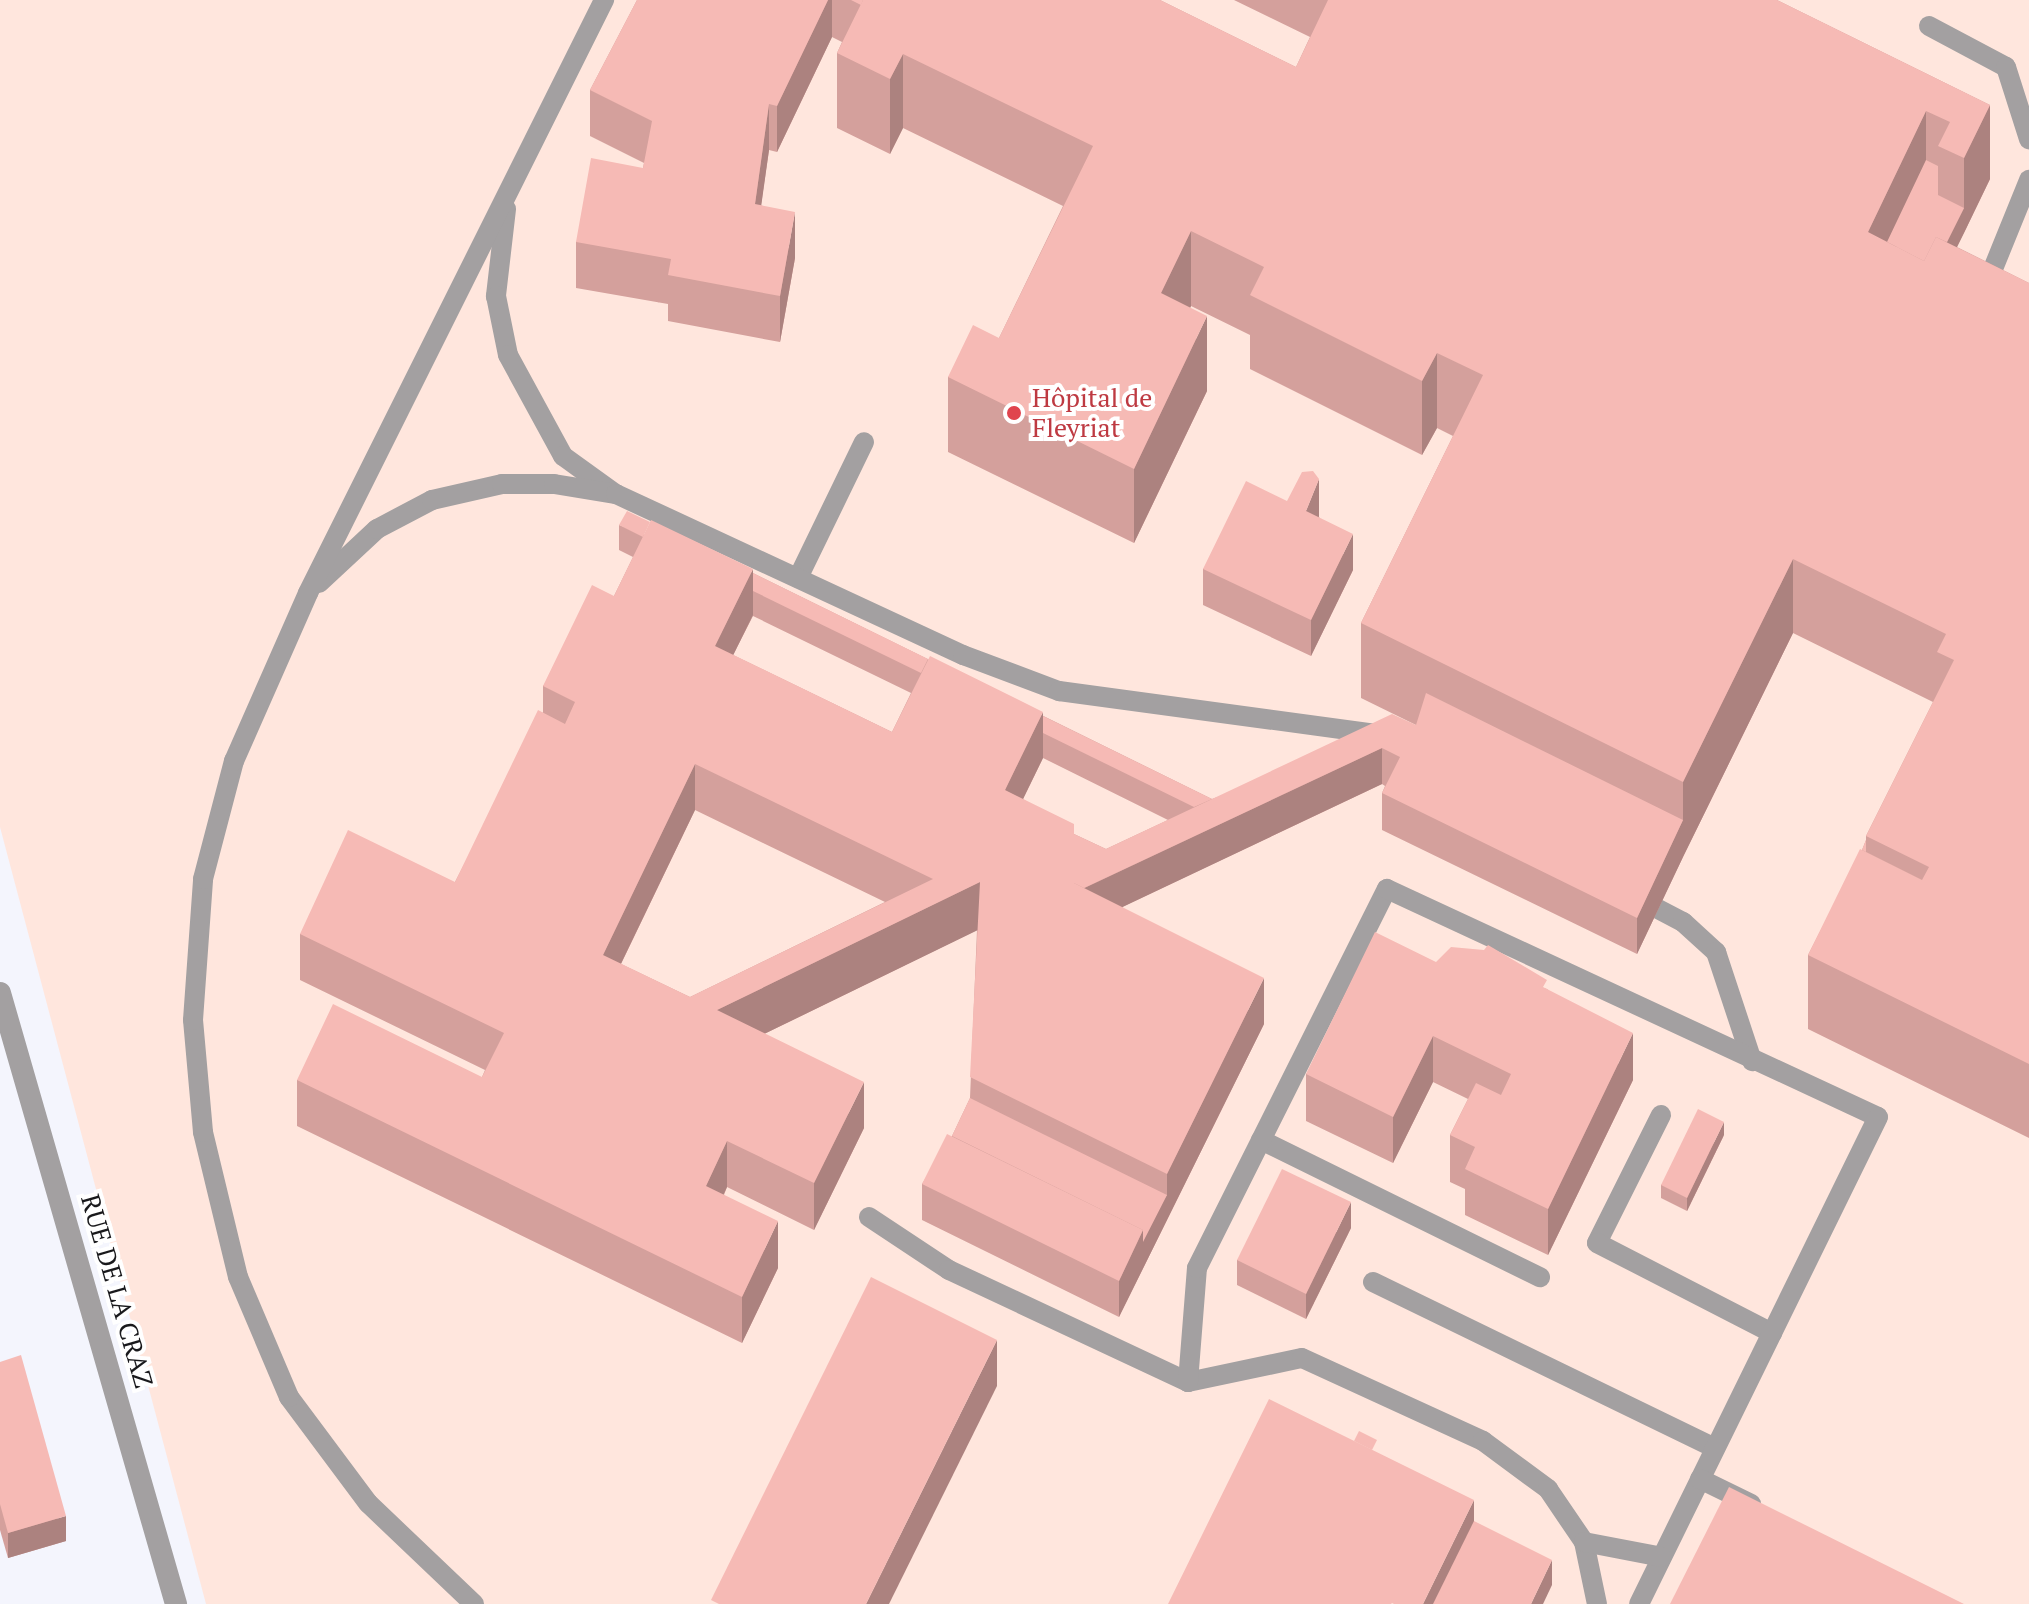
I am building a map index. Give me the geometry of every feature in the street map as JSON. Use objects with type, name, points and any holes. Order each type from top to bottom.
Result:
[{"type":"street","name":"RUE DE LA CRAZ","points":[[0,993],[176,1604]]},
{"type":"lane","points":[[474,1604],[368,1503],[289,1397],[238,1277],[203,1132],[193,1020],[203,879],[234,761],[308,593],[604,0]]},
{"type":"lane","points":[[1929,26],[2029,78]]},
{"type":"lane","points":[[2006,67],[2029,139]]},
{"type":"lane","points":[[1977,307],[2029,180]]},
{"type":"lane","points":[[507,194],[496,296],[508,355],[563,456],[616,494],[798,578],[1059,691],[1179,712],[1335,725],[1406,743]]},
{"type":"lane","points":[[798,578],[864,442]]},
{"type":"lane","points":[[308,593],[377,529],[432,500],[502,484],[616,494]]},
{"type":"lane","points":[[1611,883],[1683,922],[1716,952],[1752,1061]]},
{"type":"lane","points":[[1188,1382],[1197,1268],[1387,889],[1878,1117],[1639,1604]]},
{"type":"lane","points":[[1661,1115],[1597,1243],[1772,1333]]},
{"type":"lane","points":[[1261,1140],[1540,1277]]},
{"type":"lane","points":[[869,1217],[949,1270],[1188,1382],[1302,1358],[1483,1441],[1548,1489],[1584,1542],[1597,1604]]},
{"type":"lane","points":[[1373,1282],[1715,1448]]},
{"type":"lane","points":[[1700,1479],[1768,1512]]},
{"type":"lane","points":[[1584,1542],[1662,1557]]},
{"type":"shaded area","name":"Hôpital de Fleyriat","points":[[0,0],[2029,0],[2029,1604],[206,1604],[0,827]]},
{"type":"building","points":[[637,0],[828,0],[777,106],[769,104],[755,204],[795,212],[780,296],[668,275],[671,259],[576,242],[591,158],[643,168],[652,121],[590,90]]},
{"type":"building","points":[[863,0],[1160,0],[1296,67],[1328,0],[1777,0],[1990,105],[1964,158],[1938,146],[1950,122],[1926,111],[1868,232],[1924,261],[1936,237],[2029,283],[2029,1064],[1808,955],[1860,849],[1922,880],[1929,867],[1866,836],[1954,660],[1937,652],[1946,634],[1793,559],[1683,782],[1361,623],[1483,375],[1437,353],[1422,381],[1250,295],[1264,267],[1191,231],[1161,293],[1207,316],[1134,469],[948,377],[973,325],[999,338],[1093,146],[903,54],[890,79],[837,53]]},
{"type":"building","points":[[1926,160],[1938,166],[1938,195],[1964,208],[1947,242],[1936,237],[1924,261],[1887,242]]},
{"type":"building","points":[[1313,471],[1319,479],[1306,511],[1353,534],[1311,620],[1203,569],[1246,481],[1287,501],[1302,472]]},
{"type":"building","points":[[627,511],[650,522],[643,537],[619,525]]},
{"type":"building","points":[[651,520],[753,569],[715,646],[892,732],[930,656],[1043,712],[1005,790],[1074,824],[1074,883],[1264,978],[1167,1174],[970,1077],[980,882],[717,1010],[864,1082],[814,1183],[727,1141],[706,1186],[778,1221],[742,1297],[297,1080],[333,1004],[482,1077],[504,1033],[300,934],[348,830],[455,882],[538,710],[565,724],[575,702],[543,686],[592,585],[614,596]],"holes":[[[695,764],[933,879],[690,997],[603,955]]]},
{"type":"building","points":[[753,573],[928,659],[921,673],[753,591]]},
{"type":"building","points":[[1426,693],[1683,820],[1637,918],[1382,793],[1400,757],[1382,748],[1084,888],[1074,883],[1074,834],[1106,849],[1392,714],[1416,725]]},
{"type":"building","points":[[1043,716],[1212,799],[1194,807],[1043,733]]},
{"type":"building","points":[[1375,932],[1436,962],[1451,947],[1484,950],[1488,945],[1547,980],[1543,987],[1633,1033],[1548,1209],[1465,1169],[1475,1147],[1450,1135],[1476,1083],[1501,1095],[1511,1074],[1433,1036],[1393,1117],[1306,1074]]},
{"type":"building","points":[[970,1098],[1167,1195],[1143,1242],[1143,1230],[952,1136]]},
{"type":"building","points":[[1698,1109],[1724,1122],[1687,1198],[1661,1185]]},
{"type":"building","points":[[947,1134],[1143,1230],[1119,1281],[922,1184]]},
{"type":"building","points":[[1282,1169],[1351,1202],[1306,1294],[1237,1260]]},
{"type":"building","points":[[871,1277],[997,1340],[866,1604],[719,1604],[711,1600]]},
{"type":"building","points":[[21,1355],[66,1516],[8,1533],[0,1504],[0,1362]]},
{"type":"building","points":[[1269,1399],[1474,1500],[1423,1604],[1168,1604]]},
{"type":"building","points":[[1359,1431],[1377,1440],[1372,1450],[1354,1441]]},
{"type":"building","points":[[1729,1487],[1964,1604],[1670,1604]]},
{"type":"building","points":[[1474,1521],[1552,1560],[1531,1604],[1433,1604]]},
{"type":"place","name":"Hôpital de Fleyriat","points":[[1014,413]]}]
